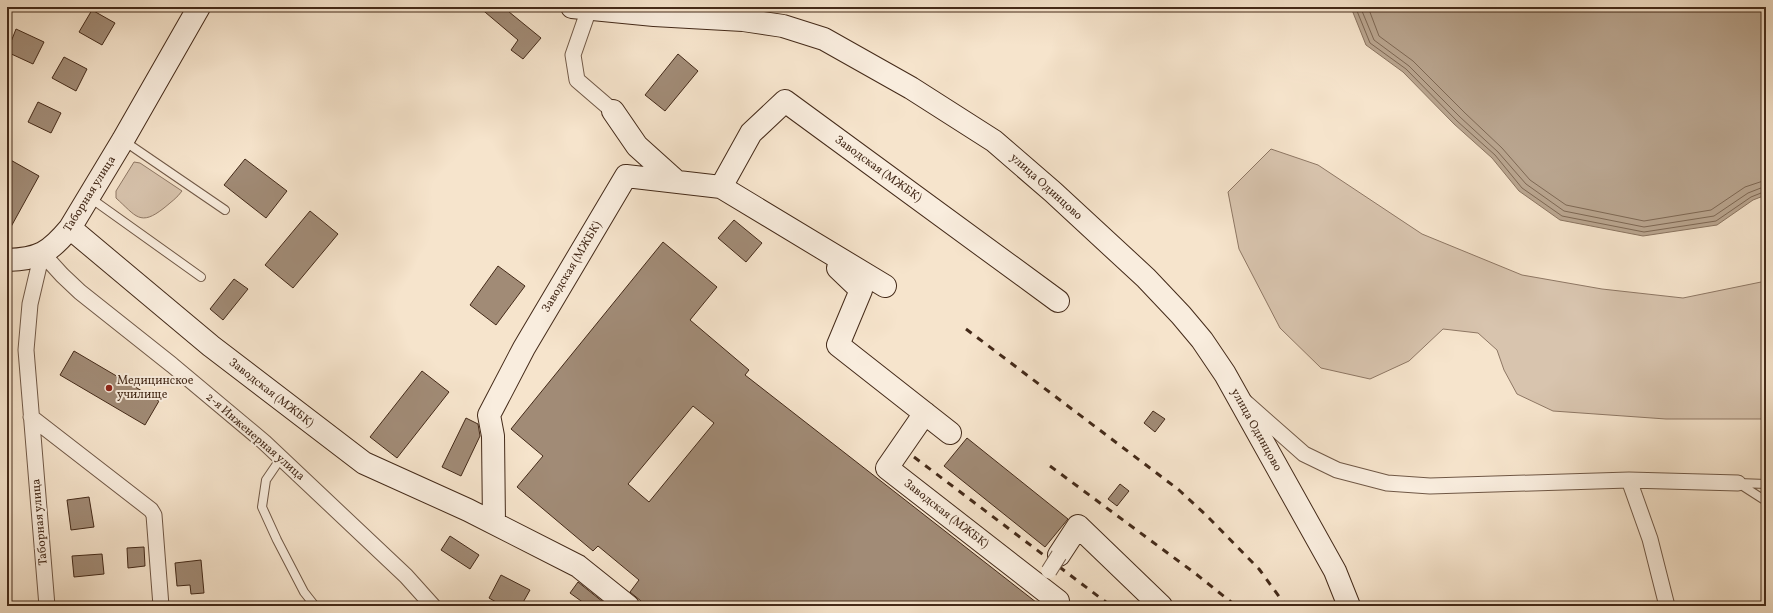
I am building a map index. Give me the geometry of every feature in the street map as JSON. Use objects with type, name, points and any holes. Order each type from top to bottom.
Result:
[{"type":"street","name":"Таборная улица","points":[[47,606],[26,350],[30,304],[42,254],[60,240],[70,228],[123,140],[199,7]]},
{"type":"street","points":[[580,8],[573,55],[577,80],[613,111],[637,146],[677,182]]},
{"type":"street","name":"улица Одинцово","points":[[580,8],[742,20],[783,26],[824,39],[911,88],[994,141],[1054,192],[1146,278],[1202,340],[1238,396],[1298,508],[1335,571],[1349,606]]},
{"type":"street","name":"Заводская (МЖБК)","points":[[721,187],[751,133],[785,101],[1058,301]]},
{"type":"street","name":"Заводская (МЖБК)","points":[[494,523],[493,436],[489,415],[524,348],[626,176],[721,187],[884,286]]},
{"type":"street","name":"Заводская (МЖБК)","points":[[70,228],[211,346],[364,463],[494,523],[578,566],[628,606]]},
{"type":"street","name":"Заводская (МЖБК)","points":[[803,236],[860,290],[838,346],[950,433]]},
{"type":"street","points":[[7,260],[33,258],[42,254]]},
{"type":"street","name":"2-я Инженерная улица","points":[[42,254],[80,292],[172,365],[281,458],[406,576],[433,606]]},
{"type":"street","points":[[1238,396],[1304,454],[1337,470],[1387,483],[1430,486],[1629,480],[1738,483]]},
{"type":"street","name":"Заводская (МЖБК)","points":[[925,413],[887,468],[1057,604]]},
{"type":"street","points":[[31,417],[151,510],[154,515],[160,606]]},
{"type":"street","points":[[1629,480],[1650,539],[1667,606]]},
{"type":"street","name":"Заводская (МЖБК)","points":[[1057,604],[1045,576],[1078,526],[1161,606]]},
{"type":"lane","points":[[123,140],[225,210]]},
{"type":"lane","points":[[89,197],[201,277]]},
{"type":"lane","points":[[281,458],[266,480],[262,507],[304,592],[315,606]]},
{"type":"lane","points":[[1738,483],[1766,484]]},
{"type":"lane","points":[[1738,483],[1766,501]]},
{"type":"shaded area","points":[[1271,149],[1318,165],[1422,234],[1522,275],[1602,289],[1683,298],[1766,281],[1766,419],[1666,419],[1553,411],[1517,394],[1504,370],[1497,350],[1478,333],[1443,329],[1409,361],[1370,379],[1321,368],[1280,328],[1239,249],[1228,192]]},
{"type":"shaded area","points":[[134,162],[140,163],[182,191],[164,208],[149,217],[138,217],[116,198],[116,191]]},
{"type":"water","points":[[1354,7],[1766,7],[1766,195],[1753,200],[1717,225],[1643,236],[1560,220],[1519,191],[1492,158],[1454,124],[1403,72],[1366,45],[1352,10]]},
{"type":"building","points":[[479,7],[503,7],[541,38],[523,59],[511,50],[518,40]]},
{"type":"building","points":[[92,10],[115,23],[102,45],[79,32]]},
{"type":"building","points":[[16,29],[44,42],[33,64],[7,52]]},
{"type":"building","points":[[678,54],[698,71],[665,111],[645,95]]},
{"type":"building","points":[[64,57],[87,69],[76,91],[52,78]]},
{"type":"building","points":[[38,102],[61,113],[51,133],[28,122]]},
{"type":"building","points":[[7,158],[39,176],[7,234]]},
{"type":"building","points":[[245,159],[287,191],[266,218],[224,185]]},
{"type":"building","points":[[310,211],[338,234],[293,288],[265,265]]},
{"type":"building","points":[[734,220],[762,243],[746,262],[718,238]]},
{"type":"building","points":[[663,242],[717,287],[690,320],[749,370],[745,375],[1041,606],[647,606],[630,592],[639,580],[598,546],[593,551],[517,487],[543,456],[511,429]],"holes":[[[693,406],[714,423],[649,502],[628,484]]]},
{"type":"building","points":[[498,266],[525,286],[496,325],[470,305]]},
{"type":"building","points":[[234,279],[248,289],[223,320],[210,309]]},
{"type":"building","name":"Медицинское училище","points":[[74,351],[159,401],[145,425],[60,375]]},
{"type":"building","points":[[422,371],[449,392],[397,458],[370,437]]},
{"type":"building","points":[[1153,411],[1165,419],[1155,432],[1144,423]]},
{"type":"building","points":[[466,418],[478,424],[480,436],[461,476],[442,467]]},
{"type":"building","points":[[967,438],[1068,519],[1045,547],[944,466]]},
{"type":"building","points":[[1120,484],[1129,491],[1117,506],[1108,499]]},
{"type":"building","points":[[89,497],[94,527],[71,530],[67,500]]},
{"type":"building","points":[[450,536],[479,555],[470,569],[441,550]]},
{"type":"building","points":[[144,547],[145,566],[128,568],[127,548]]},
{"type":"building","points":[[102,554],[104,574],[74,577],[72,556]]},
{"type":"building","points":[[201,560],[204,593],[191,594],[190,585],[177,586],[175,563]]},
{"type":"building","points":[[501,575],[530,590],[521,606],[503,606],[489,598]]},
{"type":"building","points":[[578,582],[608,606],[588,606],[570,593]]},
{"type":"railway","points":[[966,329],[1179,490],[1259,569],[1286,606]]},
{"type":"railway","points":[[914,457],[1111,606]]},
{"type":"railway","points":[[1050,466],[1196,574],[1236,606]]},
{"type":"place","name":"Медицинское училище","points":[[109,388]]}]
